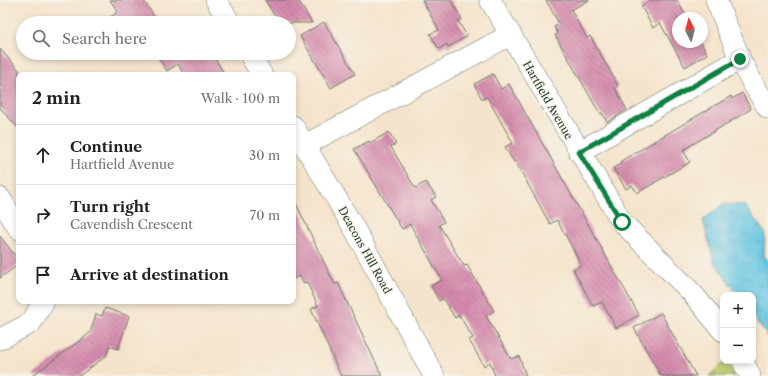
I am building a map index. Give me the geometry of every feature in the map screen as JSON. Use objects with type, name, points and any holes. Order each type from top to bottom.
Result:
[{"type":"street","points":[[216,0],[226,16]]},
{"type":"street","name":"Hartfield Avenue","points":[[490,0],[622,222],[693,294],[721,328]]},
{"type":"street","points":[[716,0],[740,59],[768,108]]},
{"type":"street","points":[[305,145],[510,35]]},
{"type":"street","points":[[579,152],[740,59]]},
{"type":"street","points":[[253,60],[260,72]]},
{"type":"street","name":"Deacons Hill Road","points":[[296,131],[354,228],[434,376]]},
{"type":"street","points":[[0,198],[16,224]]},
{"type":"street","points":[[0,339],[31,323],[42,304]]},
{"type":"street","points":[[744,364],[750,376]]},
{"type":"green space","points":[[723,364],[728,364],[734,376],[709,376]]},
{"type":"water","points":[[723,204],[745,205],[765,233],[764,256],[768,260],[768,337],[756,320],[756,292],[736,292],[714,262],[703,220]]},
{"type":"building","points":[[110,0],[143,0],[154,16],[112,16],[118,12]]},
{"type":"building","points":[[265,0],[298,0],[312,23],[296,23],[296,16],[275,16]]},
{"type":"building","points":[[422,0],[451,0],[462,19],[458,21],[467,36],[448,47],[447,44],[439,49],[430,34],[439,30]]},
{"type":"building","points":[[546,0],[589,0],[571,10],[587,38],[590,36],[606,64],[618,86],[615,88],[627,110],[607,122],[602,113],[600,114],[555,35],[558,34],[554,27],[559,24]]},
{"type":"building","points":[[652,0],[677,0],[684,12],[672,12],[672,44],[660,23],[653,28],[641,6]]},
{"type":"building","points":[[324,22],[355,74],[331,88],[300,36]]},
{"type":"building","points":[[674,48],[704,48],[707,54],[685,67]]},
{"type":"building","points":[[0,49],[19,70],[19,72],[16,72],[16,126],[0,108]]},
{"type":"building","points":[[160,60],[216,60],[223,72],[182,72],[178,64],[167,71]]},
{"type":"building","points":[[493,74],[501,89],[509,84],[639,315],[616,328],[602,302],[593,306],[573,269],[581,265],[573,249],[557,220],[550,224],[515,161],[514,162],[505,147],[513,143],[487,97],[482,99],[474,84]]},
{"type":"building","points":[[742,93],[751,109],[683,150],[690,162],[637,193],[632,185],[626,189],[613,168],[621,164],[621,161],[731,96],[732,99]]},
{"type":"building","points":[[389,132],[396,144],[391,147],[415,188],[426,182],[436,197],[431,200],[444,222],[439,225],[464,266],[467,265],[494,311],[486,316],[511,359],[519,356],[526,376],[495,376],[490,362],[484,366],[469,340],[473,338],[459,315],[455,318],[443,298],[439,301],[431,286],[442,280],[410,224],[402,229],[354,149],[369,141],[370,143]]},
{"type":"building","points":[[296,203],[330,275],[335,284],[338,283],[382,376],[341,376],[311,309],[318,306],[307,282],[303,283],[300,276],[296,278]]},
{"type":"building","points":[[0,236],[16,257],[16,266],[0,278]]},
{"type":"building","points":[[105,308],[129,316],[118,349],[109,346],[106,356],[79,376],[32,376],[90,333],[96,314],[102,316]]},
{"type":"building","points":[[661,313],[696,376],[661,376],[634,328]]},
{"type":"route","points":[[622,222],[579,152],[740,59]]}]
